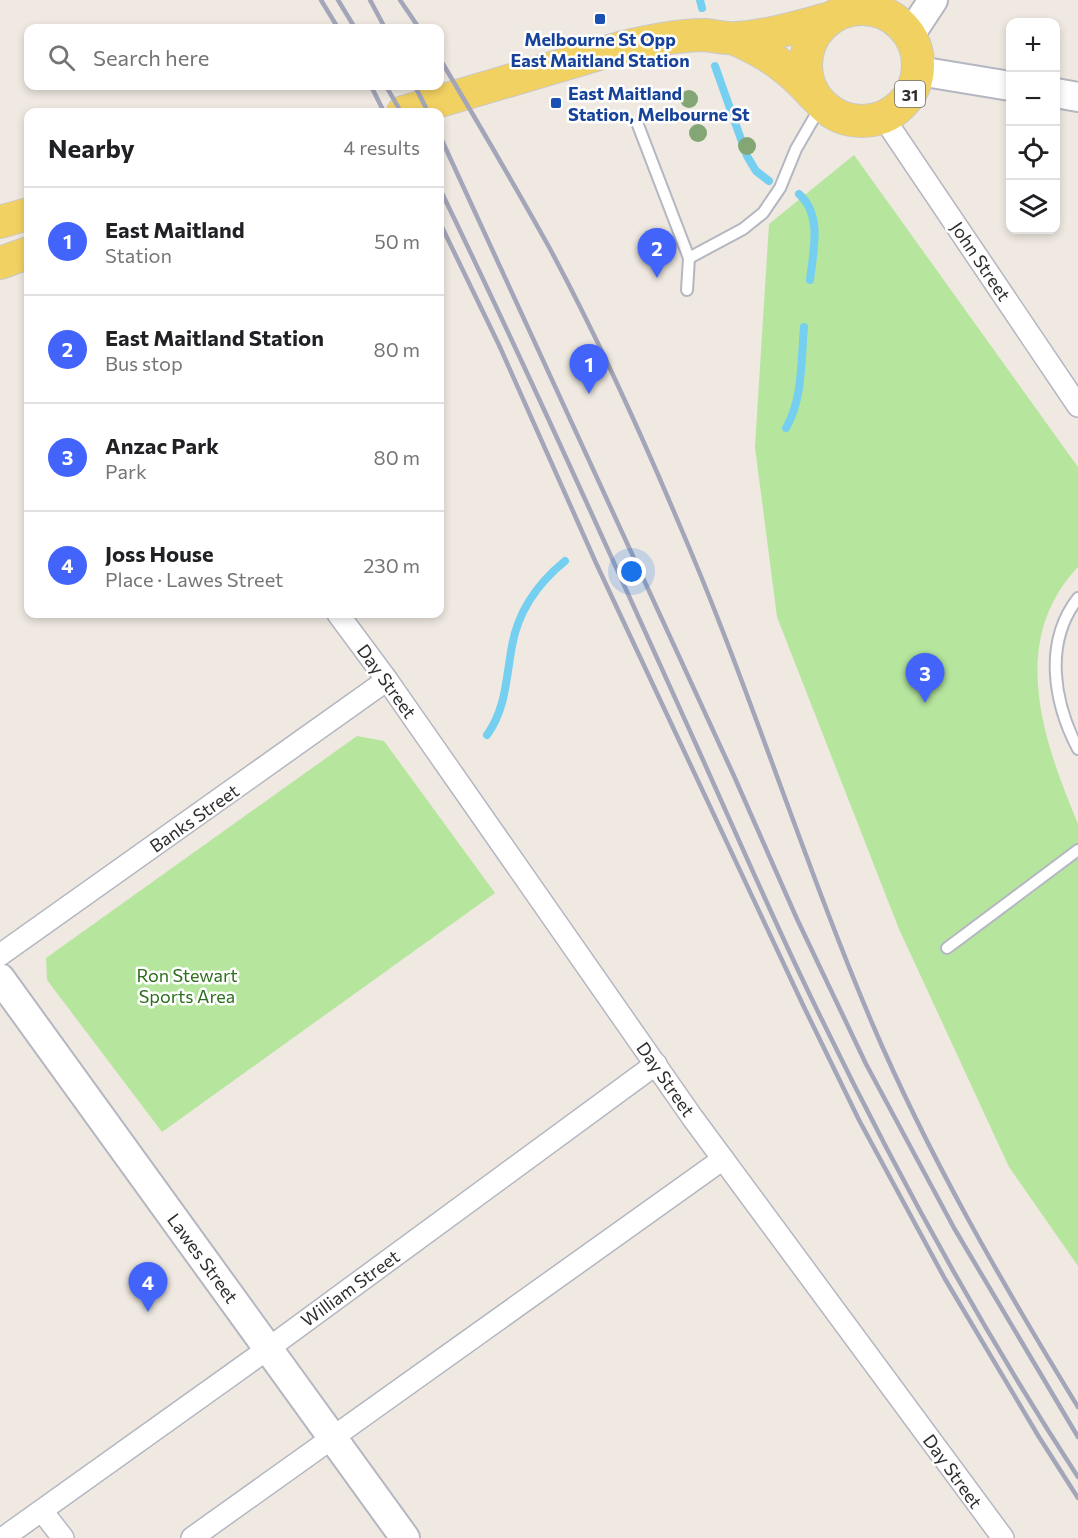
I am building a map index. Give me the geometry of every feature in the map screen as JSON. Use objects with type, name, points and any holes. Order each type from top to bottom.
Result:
[{"type":"main road","points":[[910,34],[933,0]]},
{"type":"main road","name":"31","points":[[417,108],[623,47],[680,36],[706,35],[735,39],[761,51],[794,74],[832,112],[857,121],[883,117],[896,110],[914,89],[919,71],[918,54],[910,34],[901,24],[869,4],[831,18],[735,39]]},
{"type":"main road","points":[[818,100],[807,75],[808,48],[814,36],[831,18]]},
{"type":"main road","points":[[919,71],[1006,85]]},
{"type":"main road","points":[[1060,94],[1078,97]]},
{"type":"main road","points":[[0,222],[24,215]]},
{"type":"main road","points":[[0,262],[24,254]]},
{"type":"main road","name":"Lawes Street","points":[[0,978],[405,1538]]},
{"type":"street","name":"John Street","points":[[883,117],[1078,406]]},
{"type":"street","name":"Day Street","points":[[341,618],[387,680],[723,1159],[1003,1538]]},
{"type":"street","name":"Banks Street","points":[[0,955],[387,680]]},
{"type":"street","name":"William Street","points":[[3,1538],[268,1348],[656,1064]]},
{"type":"street","points":[[192,1538],[723,1159]]},
{"type":"street","points":[[42,1511],[63,1538]]},
{"type":"lane","points":[[688,258],[743,229],[763,213],[780,188],[818,100]]},
{"type":"lane","points":[[638,125],[688,258],[687,291]]},
{"type":"lane","points":[[1078,598],[1064,622],[1055,662],[1059,703],[1065,723],[1078,749]]},
{"type":"lane","points":[[947,948],[1078,850]]},
{"type":"green space","points":[[854,155],[1078,467],[1078,567],[1056,596],[1043,627],[1038,660],[1039,693],[1044,726],[1078,824],[1078,1266],[1009,1167],[899,929],[777,617],[755,447],[769,224]]},
{"type":"green space","name":"Ron Stewart Sports Area","points":[[357,736],[384,741],[495,893],[162,1132],[47,980],[46,958]]},
{"type":"waterway","points":[[700,0],[702,8]]},
{"type":"waterway","points":[[715,66],[747,156],[756,171],[769,181]]},
{"type":"waterway","points":[[799,194],[811,212],[814,223],[810,280]]},
{"type":"waterway","points":[[786,428],[796,405],[804,327]]},
{"type":"waterway","points":[[487,735],[502,704],[512,646],[519,621],[530,599],[565,561]]},
{"type":"railway","points":[[321,0],[336,24]]},
{"type":"railway","points":[[338,0],[353,24]]},
{"type":"railway","points":[[370,0],[383,24]]},
{"type":"railway","points":[[400,0],[416,24]]},
{"type":"railway","points":[[444,66],[549,247],[585,316],[634,420],[706,587],[823,900],[894,1073],[968,1219],[1078,1407]]},
{"type":"railway","points":[[373,90],[382,108]]},
{"type":"railway","points":[[388,90],[399,108]]},
{"type":"railway","points":[[417,90],[426,108]]},
{"type":"railway","points":[[444,145],[734,776],[797,919],[866,1064],[954,1228],[1078,1437]]},
{"type":"railway","points":[[444,197],[537,395],[779,929],[838,1053],[969,1299],[1078,1477]]},
{"type":"railway","points":[[444,231],[499,345],[596,563],[859,1120],[945,1279],[1078,1498]]},
{"type":"place","name":"Melbourne St Opp East Maitland Station","points":[[600,19]]},
{"type":"place","name":"East Maitland Station, Melbourne St","points":[[556,103]]},
{"type":"place","name":"East Maitland Station","points":[[657,278]]},
{"type":"place","name":"East Maitland","points":[[589,394]]},
{"type":"place","name":"Anzac Park","points":[[925,703]]},
{"type":"place","name":"Joss House","points":[[148,1312]]}]
